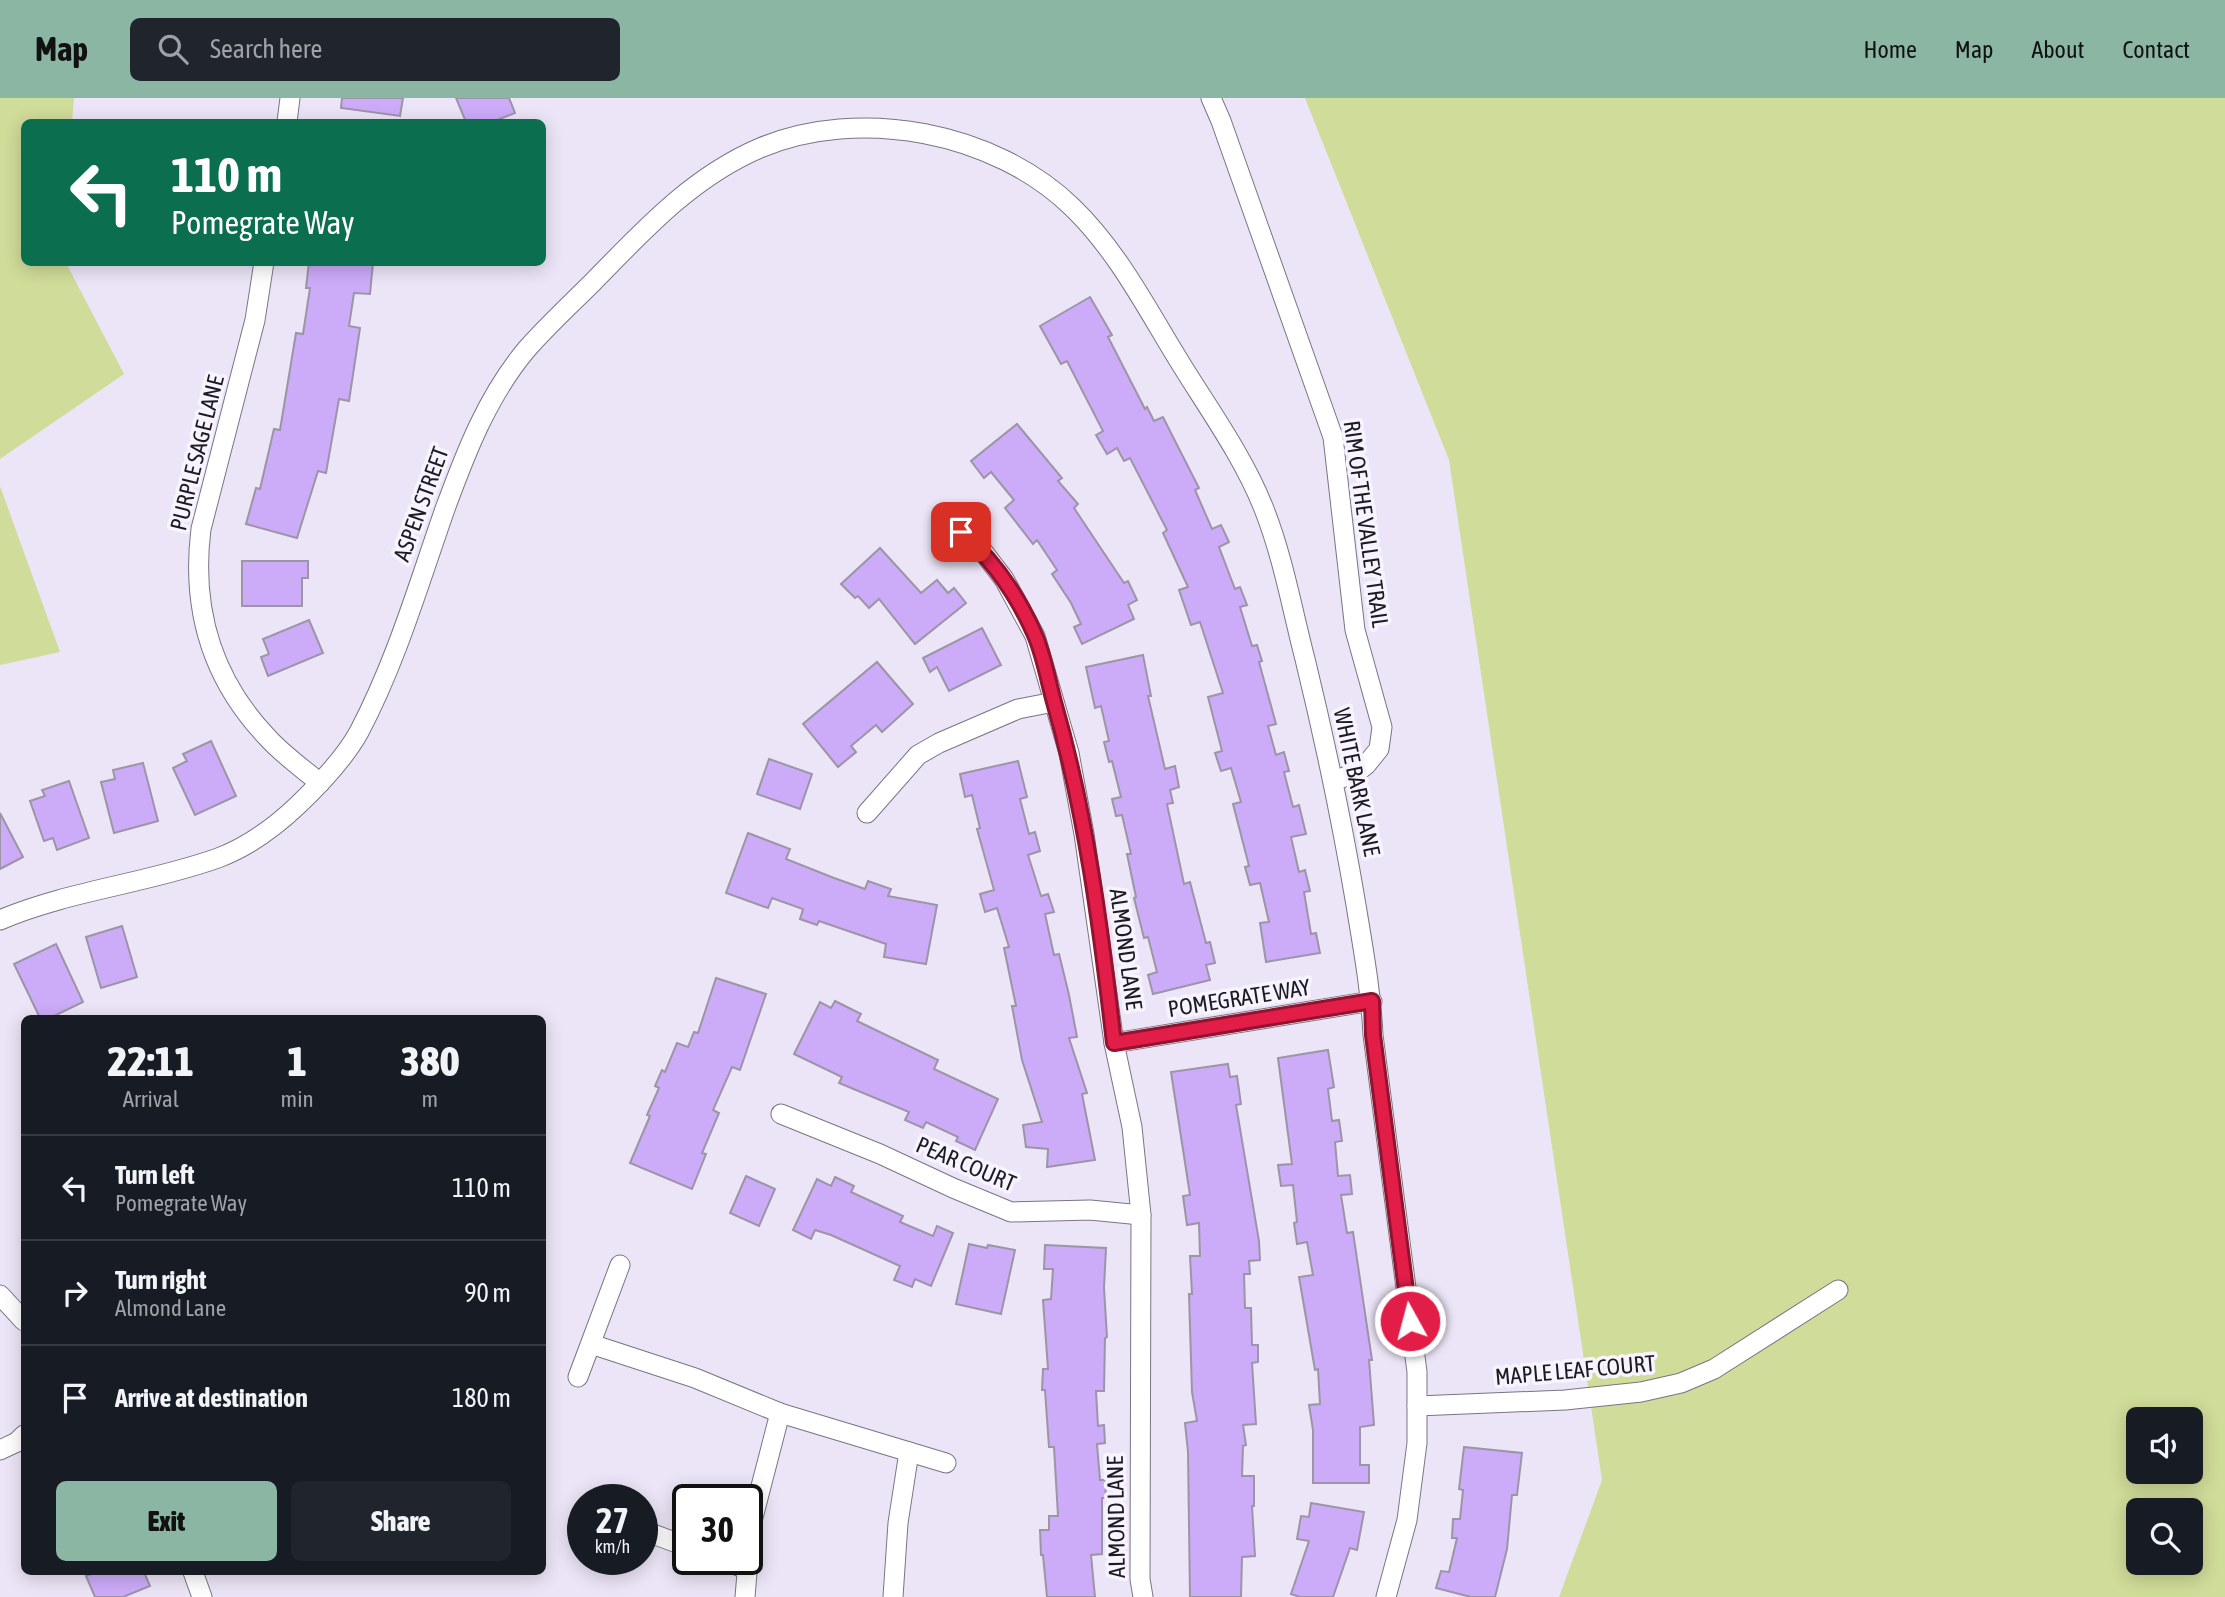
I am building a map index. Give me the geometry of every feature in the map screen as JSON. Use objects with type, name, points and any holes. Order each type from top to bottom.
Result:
[{"type":"street","points":[[287,119],[289,98]]},
{"type":"street","name":"RIM OF THE VALLEY TRAIL","points":[[1211,98],[1333,437],[1355,630],[1382,727],[1379,749],[1366,765],[1357,772],[1334,781]]},
{"type":"street","name":"ASPEN STREET","points":[[0,920],[222,857],[277,823],[320,783],[358,734],[389,664],[472,437],[496,393],[526,351],[681,194],[754,150],[788,137],[842,128],[887,128],[917,132]]},
{"type":"street","name":"WHITE BARK LANE","points":[[917,132],[990,154],[1038,180],[1073,207],[1114,257],[1218,424],[1261,502],[1274,536],[1334,781],[1372,1001],[1373,1035],[1417,1372],[1417,1443],[1407,1520],[1386,1597]]},
{"type":"street","name":"PURPLE SAGE LANE","points":[[263,266],[255,320],[201,529],[197,559],[198,591],[214,659],[228,688],[265,736],[320,783]]},
{"type":"street","name":"ALMOND LANE","points":[[942,514],[981,550],[1004,579],[1035,636],[1069,753],[1084,834],[1114,1043],[1132,1126],[1141,1215],[1139,1579],[1143,1597]]},
{"type":"street","points":[[867,813],[918,755],[939,743],[1018,709],[1054,702]]},
{"type":"street","name":"POMEGRATE WAY","points":[[1114,1043],[1372,1001]]},
{"type":"street","name":"PEAR COURT","points":[[781,1114],[1011,1212],[1090,1210],[1141,1215]]},
{"type":"street","points":[[578,1377],[620,1265]]},
{"type":"street","name":"MAPLE LEAF COURT","points":[[1417,1406],[1565,1400],[1641,1392],[1681,1382],[1714,1369],[1839,1290]]},
{"type":"street","points":[[0,1295],[21,1318]]},
{"type":"street","points":[[591,1344],[695,1378],[780,1413],[946,1463]]},
{"type":"street","points":[[761,1484],[780,1413]]},
{"type":"street","points":[[893,1597],[898,1523],[909,1452]]},
{"type":"street","points":[[194,1575],[202,1597]]},
{"type":"street","points":[[745,1597],[746,1575]]},
{"type":"green space","points":[[0,98],[74,98],[72,119],[21,119],[21,266],[68,266],[124,374],[0,459]]},
{"type":"green space","points":[[1305,98],[2225,98],[2225,1597],[1559,1597],[1602,1480],[1449,460]]},
{"type":"green space","points":[[0,486],[60,652],[0,665]]},
{"type":"building","points":[[342,98],[403,98],[400,116],[341,108]]},
{"type":"building","points":[[456,98],[509,98],[515,113],[500,119],[465,119]]},
{"type":"building","points":[[309,266],[373,266],[370,294],[354,293],[349,326],[360,328],[349,401],[339,399],[326,473],[318,471],[297,538],[246,524],[256,488],[260,489],[274,429],[280,430],[296,333],[303,334],[310,288],[306,288]]},
{"type":"building","points":[[1090,297],[1112,335],[1108,337],[1145,409],[1147,407],[1154,421],[1163,417],[1199,488],[1195,490],[1212,529],[1221,525],[1229,542],[1219,547],[1235,589],[1240,587],[1247,605],[1240,607],[1252,646],[1257,645],[1262,661],[1259,662],[1276,724],[1268,726],[1276,755],[1284,752],[1289,771],[1284,772],[1293,807],[1299,805],[1306,834],[1291,837],[1299,872],[1305,870],[1310,891],[1304,892],[1311,934],[1316,933],[1320,953],[1266,962],[1260,923],[1269,922],[1260,883],[1250,885],[1245,867],[1249,866],[1233,804],[1241,802],[1231,768],[1221,771],[1215,753],[1222,751],[1208,697],[1223,693],[1200,622],[1191,625],[1179,590],[1188,587],[1163,533],[1167,530],[1130,458],[1124,461],[1117,448],[1107,454],[1096,435],[1103,431],[1067,361],[1061,364],[1040,326]]},
{"type":"building","points":[[1017,424],[1062,478],[1058,481],[1078,504],[1074,508],[1124,583],[1128,581],[1137,600],[1128,605],[1134,619],[1082,644],[1074,627],[1081,624],[1052,574],[1057,570],[1037,540],[1033,544],[1005,508],[1014,500],[991,472],[984,478],[971,461]]},
{"type":"building","points":[[880,548],[921,593],[937,580],[948,593],[954,588],[966,603],[915,644],[879,599],[869,608],[841,584]]},
{"type":"building","points":[[242,561],[308,561],[308,578],[302,578],[302,606],[242,606]]},
{"type":"building","points":[[309,620],[323,653],[268,676],[261,657],[269,654],[263,639]]},
{"type":"building","points":[[982,628],[1001,665],[949,691],[937,667],[930,672],[923,658]]},
{"type":"building","points":[[1143,655],[1151,696],[1148,696],[1165,769],[1175,766],[1179,787],[1170,790],[1173,803],[1167,804],[1184,884],[1190,882],[1206,943],[1210,942],[1215,963],[1206,965],[1210,980],[1153,994],[1148,975],[1157,972],[1148,937],[1144,938],[1134,898],[1136,897],[1127,854],[1131,854],[1122,815],[1116,816],[1112,799],[1121,797],[1104,742],[1109,741],[1101,706],[1095,708],[1086,667]]},
{"type":"building","points":[[877,662],[913,704],[882,732],[876,725],[851,746],[856,752],[838,767],[803,724]]},
{"type":"building","points":[[211,741],[236,796],[195,815],[173,768],[187,761],[183,754]]},
{"type":"building","points":[[769,759],[812,774],[800,809],[757,794]]},
{"type":"building","points":[[1018,761],[1027,797],[1020,799],[1029,834],[1035,832],[1040,851],[1028,855],[1041,896],[1048,894],[1054,912],[1045,914],[1054,955],[1059,954],[1069,995],[1077,1037],[1069,1038],[1087,1093],[1082,1094],[1095,1160],[1047,1167],[1048,1149],[1026,1147],[1023,1125],[1042,1122],[1022,1060],[1012,1006],[1016,1006],[1004,948],[1009,947],[997,908],[985,912],[980,894],[994,890],[977,829],[980,828],[972,795],[965,797],[960,774]]},
{"type":"building","points":[[143,763],[158,821],[114,833],[101,782],[115,779],[113,770]]},
{"type":"building","points":[[69,781],[89,838],[57,850],[53,838],[44,841],[30,801],[45,796],[42,790]]},
{"type":"building","points":[[0,813],[23,857],[0,869]]},
{"type":"building","points":[[748,833],[790,849],[786,859],[834,878],[865,889],[868,881],[891,889],[888,896],[937,905],[926,964],[884,957],[886,944],[819,921],[817,925],[800,919],[803,909],[772,898],[768,908],[726,893]]},
{"type":"building","points":[[122,926],[137,977],[101,988],[86,937]]},
{"type":"building","points":[[56,944],[83,1002],[56,1015],[39,1015],[14,964]]},
{"type":"building","points":[[716,978],[766,994],[740,1070],[732,1067],[713,1110],[719,1113],[702,1153],[706,1154],[692,1189],[630,1163],[650,1116],[647,1115],[659,1088],[655,1086],[662,1070],[665,1072],[677,1043],[688,1047],[694,1032],[698,1033]]},
{"type":"building","points":[[835,1001],[861,1014],[857,1021],[938,1060],[934,1069],[998,1099],[975,1150],[956,1141],[958,1137],[926,1122],[923,1128],[905,1120],[909,1112],[839,1083],[842,1077],[794,1054],[820,1002],[831,1008]]},
{"type":"building","points":[[1328,1050],[1334,1087],[1328,1089],[1332,1121],[1339,1120],[1342,1141],[1335,1142],[1338,1176],[1350,1175],[1352,1194],[1341,1195],[1347,1233],[1353,1232],[1372,1360],[1369,1360],[1374,1425],[1360,1427],[1360,1465],[1369,1465],[1369,1483],[1313,1483],[1313,1430],[1309,1405],[1320,1404],[1318,1369],[1315,1370],[1299,1277],[1313,1275],[1307,1242],[1297,1244],[1293,1185],[1281,1186],[1278,1165],[1292,1164],[1278,1058]]},
{"type":"building","points":[[1228,1064],[1230,1077],[1237,1076],[1241,1104],[1236,1105],[1259,1241],[1260,1260],[1249,1261],[1250,1274],[1244,1274],[1245,1308],[1251,1308],[1252,1345],[1258,1345],[1258,1362],[1252,1363],[1256,1424],[1243,1425],[1246,1445],[1243,1446],[1242,1476],[1254,1476],[1252,1506],[1255,1556],[1242,1557],[1241,1597],[1190,1597],[1188,1452],[1185,1423],[1197,1421],[1192,1392],[1189,1294],[1192,1294],[1190,1256],[1200,1256],[1199,1223],[1187,1225],[1183,1196],[1190,1195],[1171,1072]]},
{"type":"building","points":[[746,1176],[775,1189],[759,1226],[730,1213]]},
{"type":"building","points":[[835,1177],[854,1186],[851,1192],[903,1216],[900,1222],[933,1236],[937,1226],[953,1233],[931,1286],[915,1279],[912,1287],[894,1280],[900,1266],[831,1235],[815,1230],[811,1239],[793,1230],[817,1179],[831,1186]]},
{"type":"building","points":[[969,1244],[1015,1250],[1001,1314],[956,1304]]},
{"type":"building","points":[[1045,1245],[1106,1248],[1104,1288],[1107,1337],[1104,1391],[1096,1391],[1098,1426],[1104,1425],[1105,1443],[1097,1444],[1100,1480],[1105,1480],[1106,1498],[1102,1498],[1102,1554],[1091,1555],[1095,1597],[1047,1597],[1041,1555],[1040,1530],[1049,1530],[1049,1516],[1058,1516],[1054,1447],[1049,1447],[1045,1390],[1042,1390],[1043,1369],[1048,1369],[1043,1300],[1051,1299],[1053,1269],[1044,1269]]},
{"type":"building","points":[[1464,1447],[1522,1453],[1517,1495],[1512,1495],[1507,1549],[1495,1597],[1471,1597],[1436,1588],[1441,1571],[1449,1572],[1457,1538],[1452,1538],[1453,1519],[1460,1519],[1463,1490],[1459,1489]]},
{"type":"building","points":[[1311,1503],[1364,1512],[1357,1550],[1350,1548],[1333,1597],[1300,1597],[1291,1594],[1309,1541],[1297,1539],[1301,1516],[1309,1517]]},
{"type":"building","points":[[145,1575],[150,1586],[123,1597],[95,1597],[86,1576]]},
{"type":"route","points":[[961,532],[981,550],[1004,579],[1035,636],[1069,753],[1088,859],[1114,1043],[1372,1001],[1373,1035],[1410,1321]]}]
